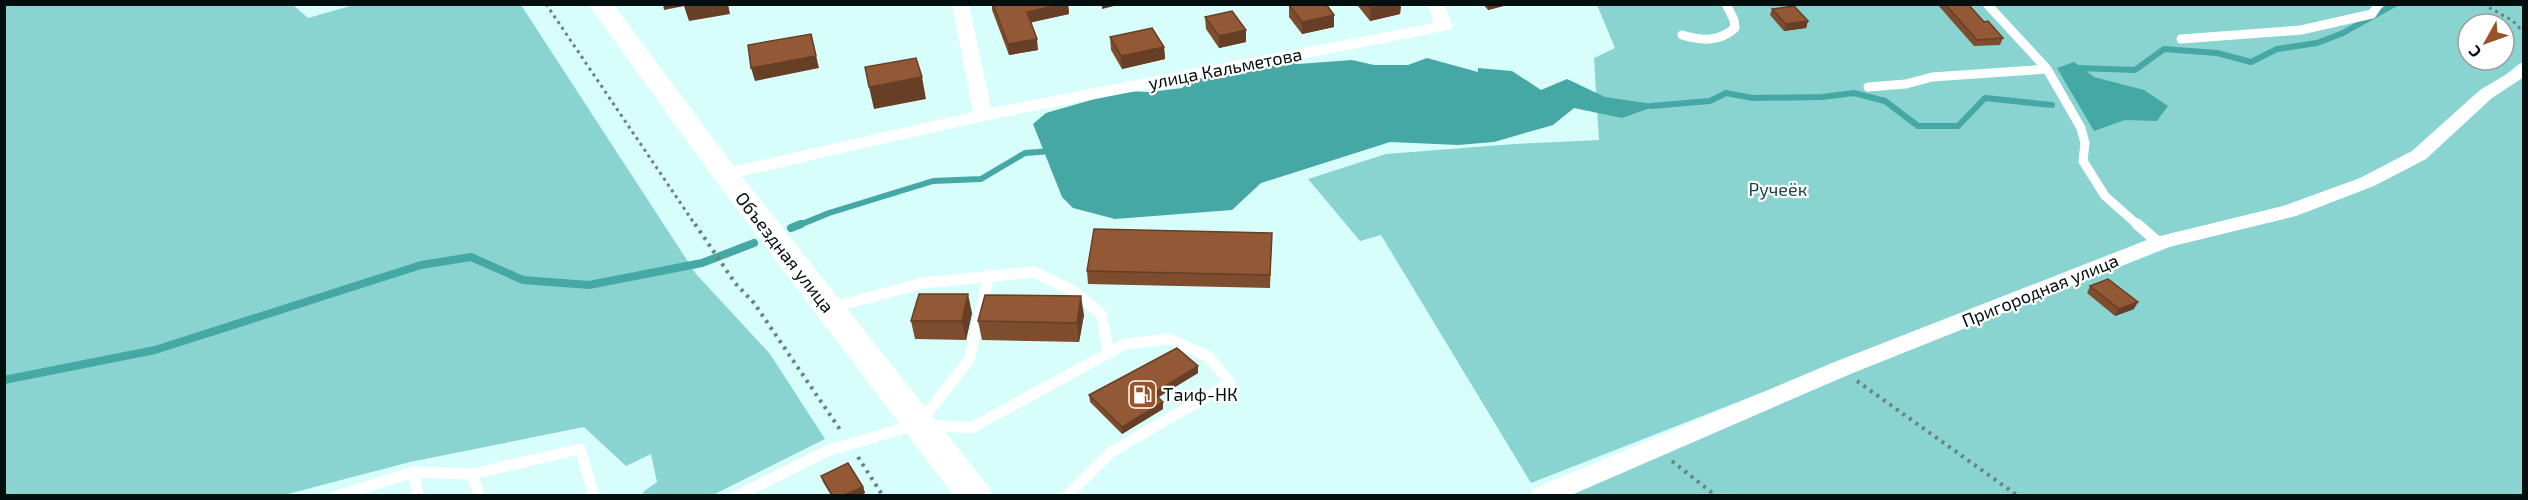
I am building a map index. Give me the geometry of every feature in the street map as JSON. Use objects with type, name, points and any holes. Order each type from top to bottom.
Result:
[{"type":"main road","name":"Объездная улица","points":[[600,4],[725,174],[975,495]]},
{"type":"street","points":[[960,4],[983,115]]},
{"type":"street","name":"улица Кальметова","points":[[725,174],[983,115],[1444,26],[1435,4]]},
{"type":"street","name":"Пригородная улица","points":[[1542,495],[1840,369],[2159,243],[2289,211],[2367,182],[2419,155],[2486,94],[2523,69]]},
{"type":"lane","points":[[1682,35],[1710,41],[1727,35],[1735,28],[1734,20],[1726,4]]},
{"type":"lane","points":[[1987,4],[2048,69],[2081,128],[2085,143],[2083,161],[2105,196],[2159,243]]},
{"type":"lane","points":[[2181,39],[2301,30],[2372,14],[2379,4]]},
{"type":"lane","points":[[1868,87],[1906,84],[1932,77],[2048,69]]},
{"type":"lane","points":[[829,309],[923,284],[989,275],[1034,272],[1075,292],[1101,314],[1109,353]]},
{"type":"lane","points":[[918,424],[969,360],[989,275]]},
{"type":"lane","points":[[737,495],[827,451],[918,424],[971,428],[1125,344],[1169,339],[1209,357],[1230,383],[1111,452],[1084,481],[1067,495]]},
{"type":"lane","points":[[337,495],[414,472],[472,474],[580,449],[594,495]]},
{"type":"lane","points":[[414,472],[418,495]]},
{"type":"lane","points":[[472,474],[479,495]]},
{"type":"path","points":[[546,4],[709,245],[754,303],[883,495]]},
{"type":"path","points":[[2483,4],[2513,21],[2523,33]]},
{"type":"path","points":[[1840,369],[2018,495]]},
{"type":"path","points":[[1655,448],[1716,495]]},
{"type":"green space","points":[[5,5],[293,5],[308,18],[354,5],[521,5],[696,274],[770,354],[825,439],[713,495],[644,495],[643,492],[657,482],[651,454],[626,466],[584,427],[410,462],[284,495],[5,495]]},
{"type":"green space","name":"Ручеёк","points":[[1597,5],[2523,5],[2523,63],[2516,66],[2516,12],[2456,12],[2456,72],[2509,72],[2414,150],[2360,181],[2276,209],[2165,235],[1531,483],[1381,235],[1360,241],[1308,179],[1386,154],[1599,140],[1594,58],[1615,48]]},
{"type":"green space","points":[[2523,76],[2523,495],[1559,496],[1867,367],[2185,241],[2368,186],[2487,98]]},
{"type":"shaded area","points":[[1427,58],[1478,72],[1478,68],[1512,71],[1541,90],[1567,79],[1605,97],[1659,105],[1622,118],[1574,108],[1553,125],[1494,142],[1458,145],[1390,142],[1261,183],[1232,210],[1115,219],[1073,208],[1062,197],[1033,124],[1046,113],[1122,91],[1150,92],[1182,88],[1195,78],[1263,69],[1287,60],[1298,64],[1352,60],[1374,65],[1408,65]]},
{"type":"shaded area","points":[[2074,62],[2094,77],[2144,90],[2168,106],[2157,121],[2125,120],[2094,131],[2057,68]]},
{"type":"building","points":[[993,4],[1064,4],[1027,12],[1037,39],[1008,44]]},
{"type":"building","points":[[1326,4],[1334,15],[1302,22],[1289,5]]},
{"type":"building","points":[[1368,4],[1388,4],[1371,8]]},
{"type":"building","points":[[1945,4],[1968,4],[2003,38],[1977,40]]},
{"type":"building","points":[[1794,6],[1808,21],[1786,24],[1772,9]]},
{"type":"building","points":[[1232,11],[1246,30],[1219,36],[1205,17]]},
{"type":"building","points":[[1152,28],[1164,47],[1121,56],[1110,37]]},
{"type":"building","points":[[811,34],[816,56],[751,68],[748,45]]},
{"type":"building","points":[[916,58],[922,77],[869,87],[865,67]]},
{"type":"building","points":[[1094,229],[1272,233],[1270,275],[1087,271]]},
{"type":"building","points":[[2108,279],[2138,302],[2119,309],[2090,286]]},
{"type":"building","points":[[919,294],[968,294],[962,321],[911,321]]},
{"type":"building","points":[[985,295],[1081,296],[1077,323],[978,321]]},
{"type":"building","points":[[1177,348],[1198,366],[1154,393],[1163,402],[1122,427],[1089,395]]},
{"type":"building","points":[[848,463],[863,487],[844,495],[832,495],[821,476]]},
{"type":"waterway","points":[[2079,72],[2077,68],[2135,70],[2164,49],[2217,53],[2251,62],[2277,49],[2317,43],[2343,33],[2395,4]]},
{"type":"waterway","points":[[1651,106],[1710,101],[1726,93],[1753,98],[1822,97],[1854,93],[1885,101],[1918,126],[1958,126],[1985,98],[2052,105]]},
{"type":"waterway","points":[[797,226],[829,213],[933,181],[981,179],[1025,153],[1052,151]]},
{"type":"waterway","points":[[791,228],[801,224]]},
{"type":"waterway","points":[[4,380],[155,350],[421,265],[471,257],[523,280],[589,285],[702,263],[754,243]]},
{"type":"place","name":"Таиф-НК","points":[[1142,394]]}]
